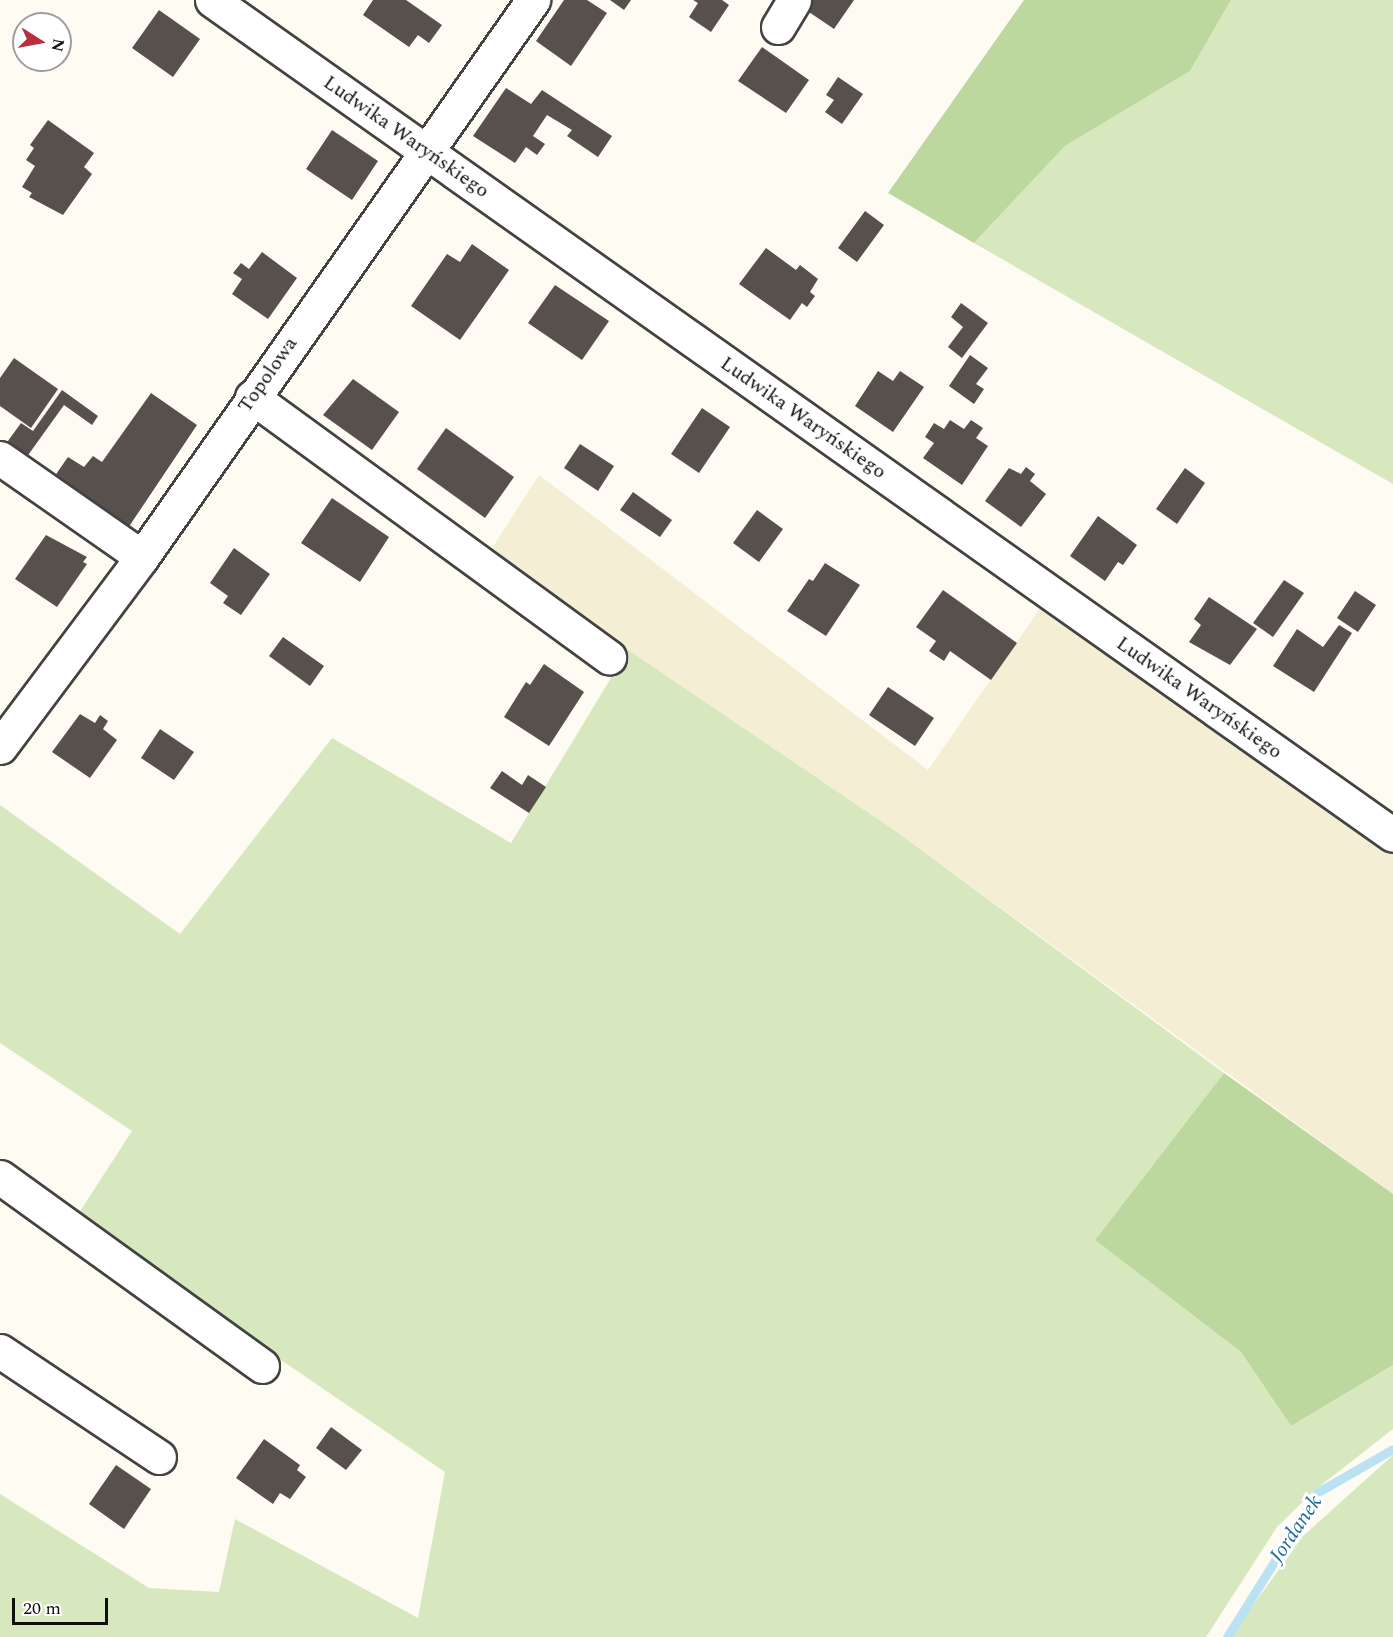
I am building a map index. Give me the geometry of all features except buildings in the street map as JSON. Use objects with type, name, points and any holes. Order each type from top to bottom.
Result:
[{"type":"street","name":"Ludwika Waryńskiego","points":[[212,0],[1393,835]]},
{"type":"street","name":"Topolowa","points":[[0,747],[142,557],[252,397],[533,0]]},
{"type":"street","points":[[252,397],[609,657]]},
{"type":"street","points":[[0,458],[142,557]]},
{"type":"street","points":[[0,1177],[262,1366]]},
{"type":"street","points":[[0,1351],[159,1457]]},
{"type":"shaded area","points":[[539,475],[928,770],[1043,604],[1393,851],[1393,1194],[897,832],[487,556]]},
{"type":"green space","points":[[1024,0],[1231,0],[1190,71],[1065,146],[974,243],[888,193]]},
{"type":"green space","points":[[1231,0],[1393,0],[1393,484],[974,243],[1065,146],[1190,71]]},
{"type":"green space","points":[[628,650],[897,832],[1224,1073],[1095,1240],[1241,1352],[1291,1426],[1393,1365],[1393,1429],[1315,1490],[1277,1527],[1206,1637],[0,1637],[0,1494],[149,1588],[219,1592],[235,1519],[418,1618],[445,1472],[75,1219],[132,1131],[0,1043],[0,805],[180,934],[332,738],[511,843]]},
{"type":"green space","points":[[1224,1073],[1393,1194],[1393,1365],[1291,1426],[1241,1352],[1095,1240]]},
{"type":"green space","points":[[1393,1455],[1393,1637],[1230,1637],[1303,1536]]},
{"type":"waterway","name":"Jordanek","points":[[1227,1637],[1318,1492],[1393,1449]]}]
